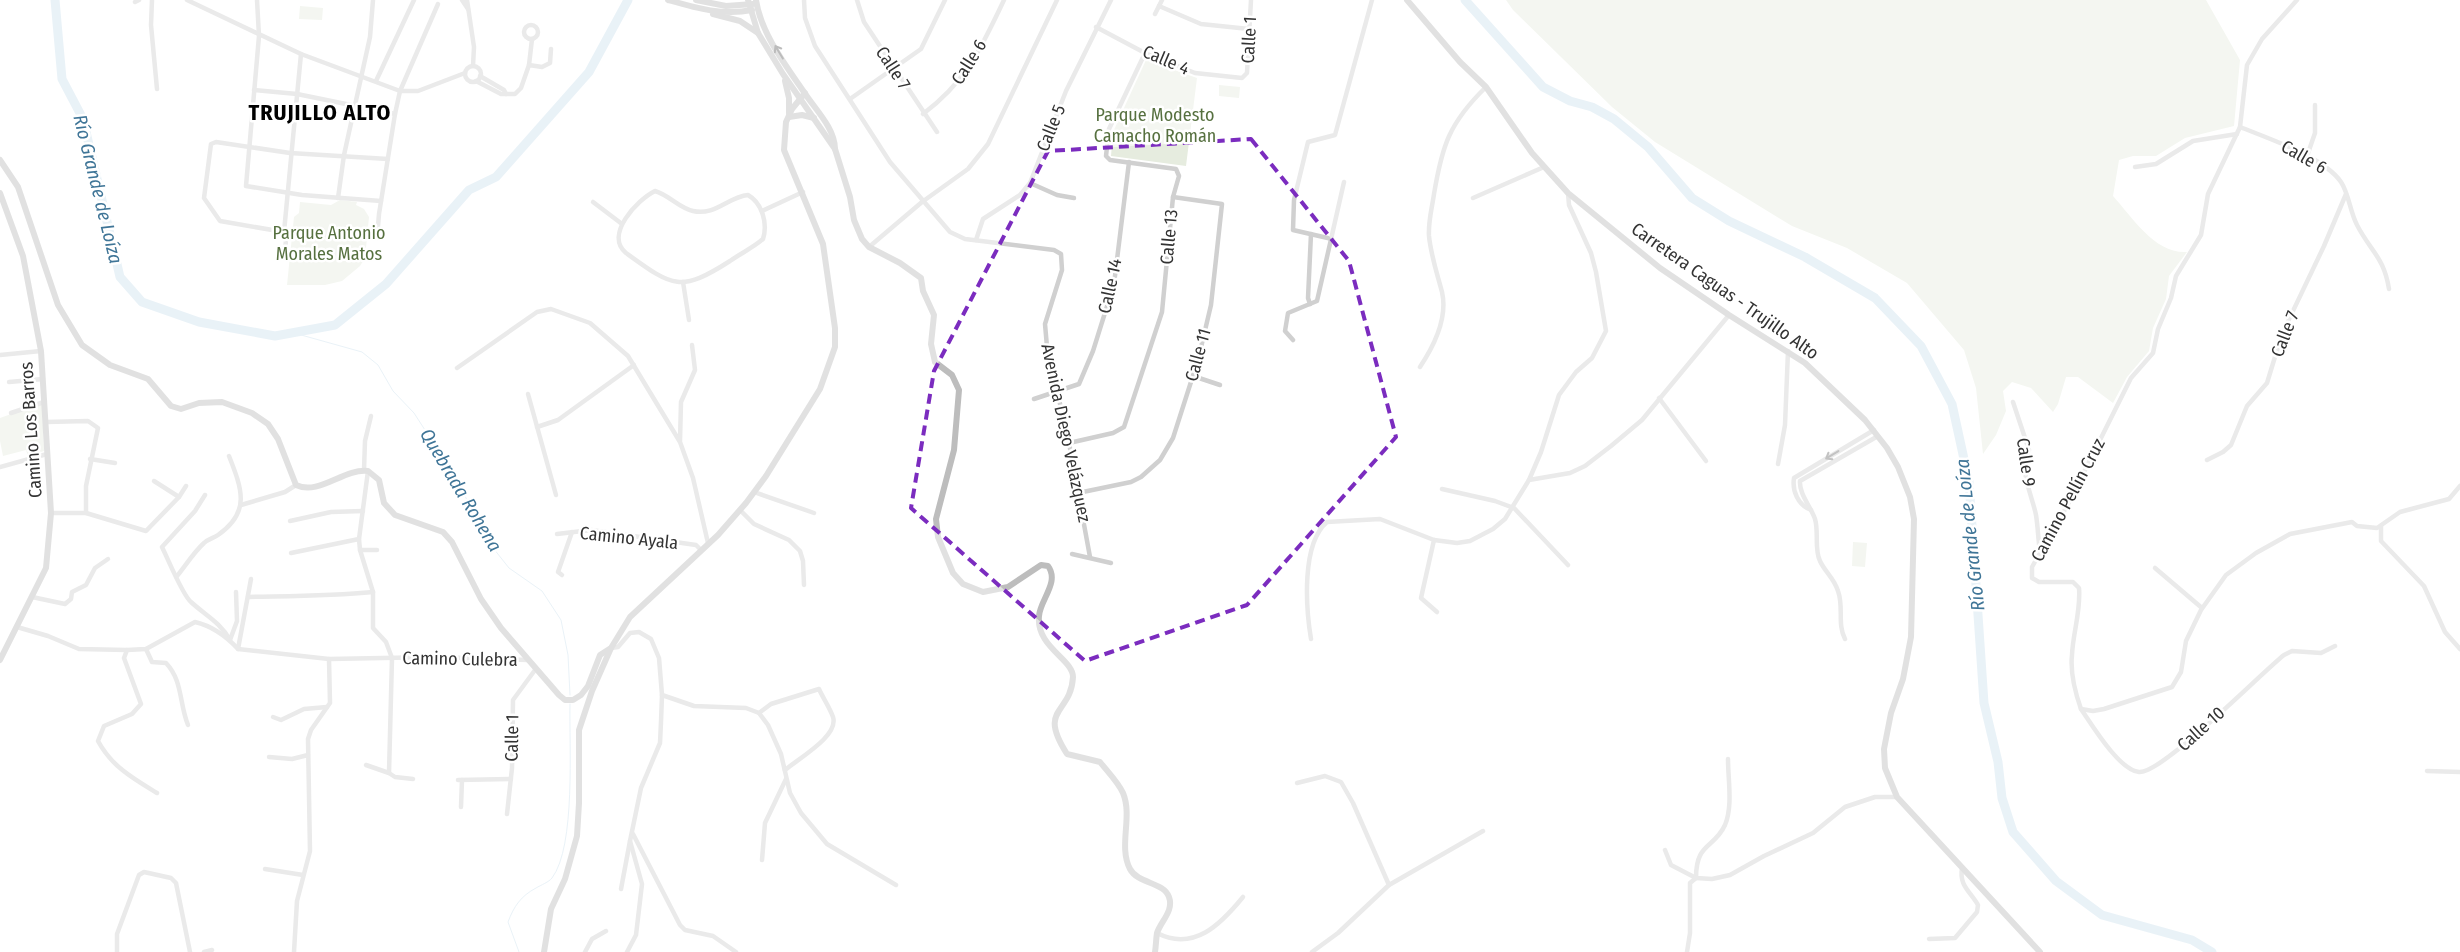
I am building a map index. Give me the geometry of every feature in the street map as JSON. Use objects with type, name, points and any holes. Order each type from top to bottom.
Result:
[{"type":"street","points":[[152,0],[151,25],[157,89]]},
{"type":"street","points":[[187,0],[259,36],[301,54],[400,91],[418,91],[465,74],[467,69],[473,66]]},
{"type":"street","points":[[256,0],[259,36],[246,186],[287,193],[381,201]]},
{"type":"street","points":[[338,198],[344,155],[370,37],[372,0]]},
{"type":"street","points":[[376,81],[413,0]]},
{"type":"street","points":[[462,0],[470,12]]},
{"type":"street","points":[[469,0],[474,46],[473,66]]},
{"type":"street","points":[[668,0],[740,21],[758,33]]},
{"type":"street","points":[[696,0],[719,5],[757,4],[769,36],[814,118],[835,149]]},
{"type":"street","name":"Avenida Diego Velázquez","points":[[804,0],[805,18],[815,46],[890,162],[922,202],[950,232],[965,239],[1054,250],[1061,254],[1062,270],[1045,324],[1047,347],[1069,443],[1090,557]]},
{"type":"street","name":"Calle 7","points":[[857,0],[864,22],[923,114],[937,132]]},
{"type":"street","points":[[850,99],[921,49],[945,0]]},
{"type":"street","name":"Calle 6","points":[[923,114],[958,84],[972,62],[1004,0]]},
{"type":"street","points":[[869,247],[922,202],[968,169],[988,144],[1057,0]]},
{"type":"street","name":"Calle 5","points":[[976,240],[982,219],[1020,195],[1030,183],[1066,91],[1111,0]]},
{"type":"street","points":[[1155,14],[1162,0]]},
{"type":"street","name":"Calle 1","points":[[1242,78],[1247,73],[1251,0]]},
{"type":"street","points":[[1332,239],[1294,230],[1292,227],[1294,200],[1308,142],[1335,135],[1355,54],[1372,0]]},
{"type":"street","name":"Carretera Caguas - Trujillo Alto","points":[[1407,0],[1460,62],[1486,87],[1544,167],[1568,193],[1634,248],[1729,315],[1805,363],[1876,433],[1898,466],[1910,497],[1914,520],[1911,637],[1903,679],[1891,713],[1884,749],[1885,768],[1898,797],[2040,952]]},
{"type":"street","name":"Camino Pellín Cruz","points":[[2081,709],[2074,691],[2072,656],[2081,603],[2079,588],[2073,582],[2039,582],[2032,578],[2032,567],[2067,506],[2131,378],[2153,353],[2158,329],[2171,298],[2176,276],[2201,235],[2208,194],[2240,127],[2247,64],[2262,39],[2295,2]]},
{"type":"street","points":[[377,238],[381,201],[400,91],[438,4]]},
{"type":"street","points":[[705,10],[731,12],[749,5]]},
{"type":"street","points":[[749,5],[758,33],[784,74],[826,125],[850,197],[854,220],[862,239],[869,247],[900,263],[921,278],[923,292],[934,315],[931,344],[935,362],[952,375],[959,390],[954,450],[936,519],[942,549],[953,574],[963,584],[983,592],[1008,587],[1041,565],[1048,566],[1051,570],[1053,578],[1039,615],[1040,627],[1050,650],[1067,662],[1073,676],[1067,695],[1053,720],[1056,738],[1066,754],[1100,762],[1122,792],[1127,814],[1125,850],[1130,869],[1141,881],[1161,888],[1169,896],[1170,910],[1158,933],[1155,952]]},
{"type":"street","points":[[1159,6],[1201,24],[1249,29]]},
{"type":"street","name":"Calle 4","points":[[1096,27],[1145,53],[1195,73],[1242,78]]},
{"type":"street","points":[[465,74],[468,80],[476,81],[501,94],[515,94],[521,88],[529,65],[532,39]]},
{"type":"street","points":[[529,65],[542,67],[550,63],[551,49]]},
{"type":"street","name":"Calle 13","points":[[1069,443],[1113,433],[1124,427],[1162,312],[1173,198],[1179,176],[1176,169],[1110,160],[1106,156],[1109,129],[1145,53]]},
{"type":"street","points":[[285,253],[286,238],[284,232],[290,153],[301,54]]},
{"type":"street","points":[[473,66],[480,70],[480,76],[476,81]]},
{"type":"street","points":[[784,74],[789,98],[789,117]]},
{"type":"street","points":[[480,76],[504,90],[506,94]]},
{"type":"street","points":[[1420,367],[1437,336],[1443,312],[1442,293],[1436,274],[1429,234],[1441,155],[1448,134],[1470,102],[1486,87]]},
{"type":"street","points":[[254,90],[297,94],[395,114]]},
{"type":"street","points":[[544,952],[551,909],[566,880],[577,836],[579,730],[592,691],[611,648],[630,617],[708,543],[740,510],[754,492],[820,389],[834,347],[835,328],[824,244],[784,150],[784,131],[789,117],[802,96]]},
{"type":"street","points":[[2307,156],[2315,132],[2315,106]]},
{"type":"street","points":[[789,117],[802,114],[814,118]]},
{"type":"street","name":"Calle 6","points":[[2240,127],[2280,142],[2307,156],[2341,182],[2356,224],[2384,266],[2389,289]]},
{"type":"street","points":[[2135,167],[2156,164],[2193,141],[2237,134]]},
{"type":"street","points":[[284,232],[220,221],[204,198],[211,144],[216,142],[290,153],[388,159]]},
{"type":"street","points":[[0,160],[18,187],[58,306],[82,345],[110,366],[148,378],[171,406],[181,409],[199,403],[222,402],[252,413],[268,424],[278,438],[296,485]]},
{"type":"street","name":"Calle 14","points":[[1034,399],[1079,384],[1096,342],[1114,284],[1129,162]]},
{"type":"street","points":[[1473,198],[1544,167]]},
{"type":"street","points":[[1293,340],[1285,331],[1288,313],[1317,301],[1344,182]]},
{"type":"street","points":[[1030,183],[1057,195],[1074,198]]},
{"type":"street","points":[[655,191],[663,193],[685,208],[700,212],[717,209],[736,198],[748,195],[754,199],[762,211],[766,231],[763,239],[757,245],[707,276],[683,282],[667,280],[655,274],[621,249],[618,230],[648,194],[655,191]]},
{"type":"street","points":[[762,211],[803,192]]},
{"type":"street","name":"Camino Los Barros","points":[[0,193],[23,256],[41,351],[51,513],[46,568],[0,660]]},
{"type":"street","points":[[1311,639],[1306,585],[1316,538],[1320,528],[1327,522],[1380,519],[1434,540],[1457,543],[1470,541],[1493,529],[1505,520],[1514,508],[1541,452],[1559,395],[1576,372],[1592,358],[1606,330],[1591,253],[1569,205],[1568,193]]},
{"type":"street","name":"Calle 7","points":[[2207,460],[2223,452],[2231,445],[2247,406],[2267,383],[2282,334],[2324,246],[2346,194]]},
{"type":"street","name":"Calle 11","points":[[1078,493],[1131,482],[1141,477],[1160,460],[1173,438],[1193,376],[1210,305],[1222,204],[1173,198]]},
{"type":"street","points":[[593,202],[622,224]]},
{"type":"street","points":[[1310,304],[1308,298],[1311,234]]},
{"type":"street","points":[[683,282],[689,320]]},
{"type":"street","points":[[457,368],[537,312],[551,310],[590,323],[628,356],[680,442],[693,478],[708,543]]},
{"type":"street","points":[[1529,480],[1570,473],[1585,466],[1642,420],[1729,315]]},
{"type":"street","points":[[680,442],[682,402],[695,370],[692,344]]},
{"type":"street","points":[[0,355],[41,351]]},
{"type":"street","points":[[1778,464],[1786,425],[1788,351]]},
{"type":"street","points":[[537,427],[558,420],[634,365]]},
{"type":"street","points":[[1193,376],[1220,385]]},
{"type":"street","points":[[9,382],[43,379]]},
{"type":"street","points":[[528,394],[556,495]]},
{"type":"street","points":[[1659,398],[1706,462]]},
{"type":"street","points":[[11,413],[44,402]]},
{"type":"street","name":"Calle 9","points":[[2013,402],[2029,450],[2026,455],[2025,469],[2036,516],[2040,552]]},
{"type":"street","points":[[371,416],[365,441],[366,470],[359,539],[360,550],[373,592],[373,628],[386,642],[392,658],[389,773]]},
{"type":"street","points":[[46,422],[88,421],[94,423],[98,428],[98,435],[90,459],[86,486],[86,513]]},
{"type":"street","points":[[1845,639],[1840,631],[1842,607],[1839,593],[1833,577],[1820,561],[1816,520],[1811,510],[1801,505],[1793,486],[1794,478],[1876,433]]},
{"type":"street","points":[[0,467],[47,454]]},
{"type":"street","points":[[177,576],[205,542],[218,535],[231,523],[242,505],[239,481],[230,456]]},
{"type":"street","points":[[90,459],[116,463]]},
{"type":"street","points":[[242,505],[285,492],[296,485],[312,488],[347,474],[366,470],[379,480],[384,503],[395,515],[443,532],[452,542],[480,599],[535,670],[565,700],[573,700],[581,695],[588,686],[600,655],[611,648],[618,647],[630,633],[639,632],[650,639],[659,658],[662,695],[660,743],[642,788],[620,889]]},
{"type":"street","points":[[154,481],[179,497]]},
{"type":"street","points":[[51,513],[86,513],[146,531],[179,497],[186,486]]},
{"type":"street","points":[[2081,709],[2093,711],[2104,709],[2172,687],[2181,672],[2186,641],[2202,608],[2226,575],[2256,553],[2290,534],[2352,522],[2357,526],[2377,528],[2400,512],[2449,498],[2460,486]]},
{"type":"street","points":[[1442,489],[1495,501],[1514,508],[1568,565]]},
{"type":"street","points":[[754,492],[814,513]]},
{"type":"street","points":[[205,496],[195,511],[162,547],[184,594],[190,602],[208,614],[238,649]]},
{"type":"street","points":[[740,510],[754,524],[789,540],[800,551],[803,561],[804,585]]},
{"type":"street","points":[[290,521],[331,512],[362,511]]},
{"type":"street","points":[[2381,526],[2381,541],[2424,586],[2446,632],[2460,649]]},
{"type":"street","name":"Camino Ayala","points":[[557,534],[591,530],[696,545],[700,549]]},
{"type":"street","points":[[562,575],[558,572],[572,532]]},
{"type":"street","points":[[290,553],[359,539]]},
{"type":"street","points":[[1434,540],[1421,598],[1438,612]]},
{"type":"street","points":[[360,550],[377,550]]},
{"type":"street","points":[[1072,554],[1111,563]]},
{"type":"street","points":[[32,597],[65,604],[71,600],[72,592],[86,585],[95,568],[108,559]]},
{"type":"street","points":[[2156,568],[2202,608]]},
{"type":"street","points":[[238,649],[252,579]]},
{"type":"street","points":[[230,640],[234,634],[237,621],[236,592]]},
{"type":"street","points":[[248,597],[281,595],[317,597],[373,592]]},
{"type":"street","points":[[17,627],[48,636],[78,650],[146,649],[196,622],[209,625],[222,637],[230,640]]},
{"type":"street","name":"Calle 10","points":[[2081,709],[2096,732],[2127,768],[2140,772],[2150,771],[2176,752],[2284,655],[2292,651],[2321,653],[2335,646]]},
{"type":"street","points":[[146,649],[152,662],[166,663],[174,672],[188,725]]},
{"type":"street","name":"Camino Culebra","points":[[238,649],[329,659],[527,660]]},
{"type":"street","points":[[127,650],[124,658],[140,704],[132,714],[104,726],[98,741],[105,754],[120,770],[157,793]]},
{"type":"street","points":[[294,952],[297,901],[310,851],[308,755],[311,730],[330,702],[329,659]]},
{"type":"street","name":"Calle 1","points":[[506,814],[511,779],[513,700],[515,694],[535,670]]},
{"type":"street","points":[[760,713],[771,704],[818,689],[834,718],[834,729],[828,737],[785,770]]},
{"type":"street","points":[[662,695],[694,706],[746,708],[760,713],[772,732],[785,770],[790,792],[801,813],[828,844],[896,885]]},
{"type":"street","points":[[273,717],[281,720],[304,709],[327,707]]},
{"type":"street","points":[[269,756],[292,759],[308,755]]},
{"type":"street","points":[[1696,878],[1696,869],[1701,851],[1718,835],[1727,817],[1728,759]]},
{"type":"street","points":[[366,765],[395,777],[413,779]]},
{"type":"street","points":[[2427,771],[2460,772]]},
{"type":"street","points":[[1298,784],[1325,776],[1341,782],[1353,803],[1389,885]]},
{"type":"street","points":[[461,807],[460,780],[511,779]]},
{"type":"street","points":[[762,860],[764,823],[786,779]]},
{"type":"street","points":[[1665,850],[1671,866],[1696,878],[1712,879],[1730,875],[1764,856],[1813,833],[1845,807],[1875,797],[1898,797]]},
{"type":"street","points":[[1312,952],[1356,918],[1389,885],[1483,831]]},
{"type":"street","points":[[633,834],[680,925],[685,930],[714,936],[736,952]]},
{"type":"street","points":[[627,952],[636,935],[642,884],[630,841]]},
{"type":"street","points":[[266,868],[303,875]]},
{"type":"street","points":[[1930,939],[1955,938],[1977,912],[1978,905],[1963,887],[1960,879],[1962,868]]},
{"type":"street","points":[[117,952],[117,934],[139,875],[144,872],[171,878],[176,883],[190,952]]},
{"type":"street","points":[[1687,952],[1690,933],[1690,883],[1696,878]]},
{"type":"street","points":[[1158,933],[1175,944],[1189,943],[1205,937],[1218,929],[1243,897]]},
{"type":"street","points":[[585,952],[592,939],[606,931]]},
{"type":"street","points":[[204,952],[212,950]]},
{"type":"highlighted area","points":[[1251,139],[1349,261],[1396,437],[1247,605],[1085,661],[911,508],[934,371],[1048,151]]},
{"type":"green space","points":[[1506,0],[2206,0],[2240,60],[2234,126],[2185,138],[2156,156],[2133,156],[2119,160],[2113,196],[2137,224],[2155,241],[2175,251],[2187,252],[2169,276],[2166,299],[2153,328],[2149,351],[2127,377],[2113,403],[2078,377],[2066,377],[2058,404],[2053,412],[2031,388],[2012,382],[2003,391],[2006,411],[1996,435],[1983,454],[1976,388],[1964,350],[1907,283],[1847,248],[1792,226],[1655,142],[1612,107],[1513,10]]},
{"type":"green space","points":[[300,6],[323,8],[322,20],[299,19]]},
{"type":"green space","name":"Parque Modesto Camacho Román","points":[[1146,60],[1197,78],[1186,166],[1111,156],[1113,132]]},
{"type":"green space","points":[[1219,85],[1240,87],[1239,98],[1219,96]]},
{"type":"green space","name":"Parque Antonio Morales Matos","points":[[340,200],[357,202],[356,205],[364,209],[369,217],[365,258],[360,266],[342,281],[325,285],[287,285],[294,217],[299,213],[300,202],[331,205]]},
{"type":"green space","points":[[42,403],[44,451],[28,456],[26,450],[3,456],[0,441],[0,418]]},
{"type":"green space","points":[[1853,542],[1867,543],[1865,567],[1852,566]]},
{"type":"waterway","name":"Quebrada Rohena","points":[[55,0],[62,79],[83,119],[120,277],[142,302],[199,322],[275,336],[335,325],[386,284],[469,190],[496,177],[589,72],[628,0]]},
{"type":"waterway","name":"Río Grande de Loíza","points":[[1465,0],[1543,87],[1570,101],[1592,107],[1614,119],[1648,147],[1692,198],[1729,221],[1805,257],[1875,298],[1921,346],[1952,404],[1969,482],[1984,703],[1998,762],[2002,798],[2013,832],[2056,881],[2102,915],[2192,940],[2212,952]]},
{"type":"waterway","name":"Quebrada Rohena","points":[[294,333],[362,352],[378,365],[393,391],[414,413],[462,489],[482,534],[509,568],[542,591],[561,620],[568,655],[570,695]]},
{"type":"waterway","name":"Quebrada Rohena","points":[[519,952],[508,922],[510,916],[522,898],[552,878],[560,863],[565,843],[570,794],[570,704]]},
{"type":"district","name":"TRUJILLO ALTO","points":[[320,112]]}]
